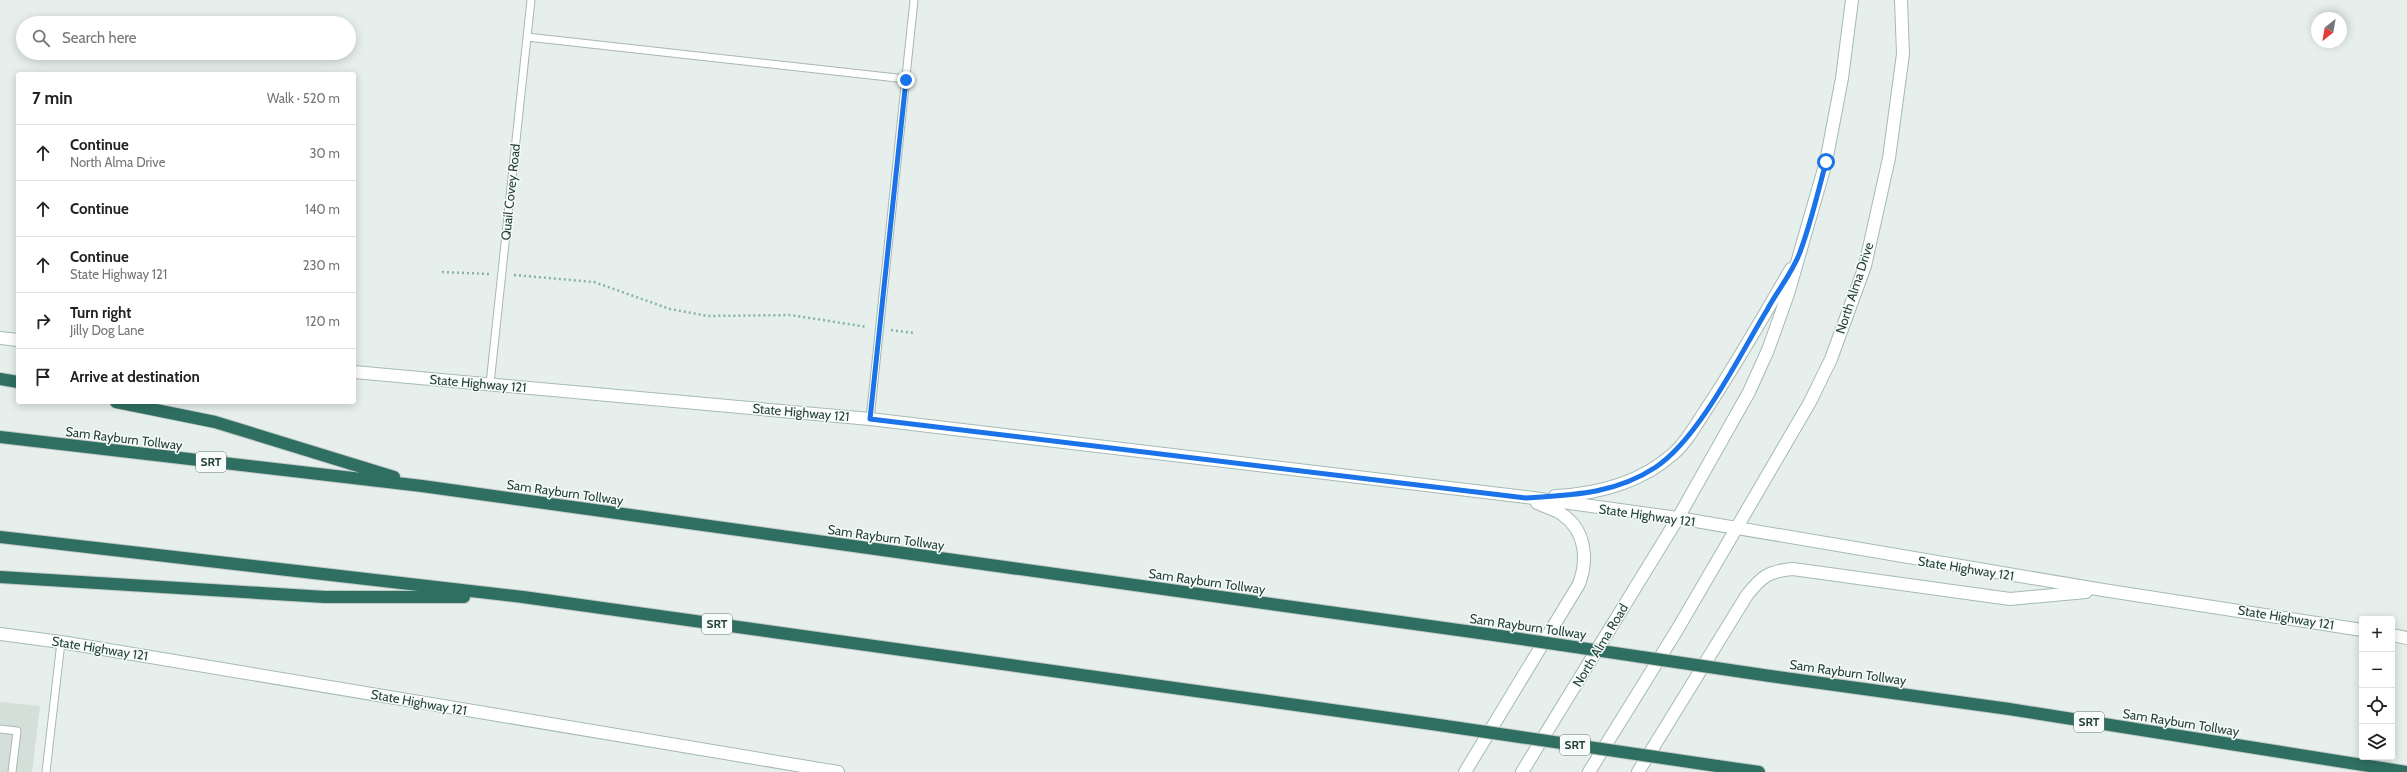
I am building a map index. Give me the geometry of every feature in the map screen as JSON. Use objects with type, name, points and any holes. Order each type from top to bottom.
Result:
[{"type":"highway","points":[[0,379],[16,382]]},
{"type":"highway","points":[[126,404],[215,422],[422,486]]},
{"type":"highway","name":"Sam Rayburn Tollway","points":[[0,437],[422,486],[1487,634],[1770,676],[2009,709],[2407,772]]},
{"type":"highway","name":"SRT","points":[[0,537],[524,598],[1432,724],[1759,772]]},
{"type":"highway","points":[[0,577],[325,596],[524,598]]},
{"type":"main road","points":[[1678,518],[1749,392],[1768,350],[1800,253],[1826,162],[1842,78],[1852,0]]},
{"type":"main road","name":"North Alma Drive","points":[[1735,529],[1810,402],[1831,359],[1865,266],[1889,158],[1904,54],[1901,0]]},
{"type":"main road","points":[[1526,498],[1568,496],[1606,490],[1640,476],[1674,453],[1690,434],[1725,380],[1800,253]]},
{"type":"main road","points":[[0,338],[16,340]]},
{"type":"main road","name":"State Highway 121","points":[[356,372],[870,419],[1526,498],[1678,518],[1735,529],[2103,590],[2359,630]]},
{"type":"main road","points":[[1465,772],[1579,584],[1583,572],[1584,548],[1574,527],[1563,515],[1526,498]]},
{"type":"main road","name":"North Alma Road","points":[[1522,772],[1678,518]]},
{"type":"main road","points":[[1589,772],[1677,630],[1735,529]]},
{"type":"main road","points":[[1638,772],[1747,595],[1760,579],[1776,570],[1793,569],[2010,599],[2103,590]]},
{"type":"main road","name":"State Highway 121","points":[[0,634],[61,642],[838,772]]},
{"type":"main road","points":[[2395,636],[2407,638]]},
{"type":"lane","name":"Quail Covey Road","points":[[490,384],[531,0]]},
{"type":"lane","points":[[870,419],[914,0]]},
{"type":"lane","points":[[527,37],[906,80]]},
{"type":"lane","points":[[46,772],[61,642]]},
{"type":"lane","points":[[0,729],[17,731],[12,772]]},
{"type":"path","points":[[442,272],[486,274]]},
{"type":"path","points":[[514,275],[594,282],[670,309],[708,316],[791,315],[865,327]]},
{"type":"path","points":[[891,330],[914,334]]},
{"type":"shaded area","points":[[0,702],[40,706],[32,772],[0,772]]},
{"type":"route","points":[[906,80],[870,419],[1526,498],[1568,496],[1606,490],[1640,476],[1674,453],[1690,434],[1725,380],[1800,253],[1826,162]]}]
